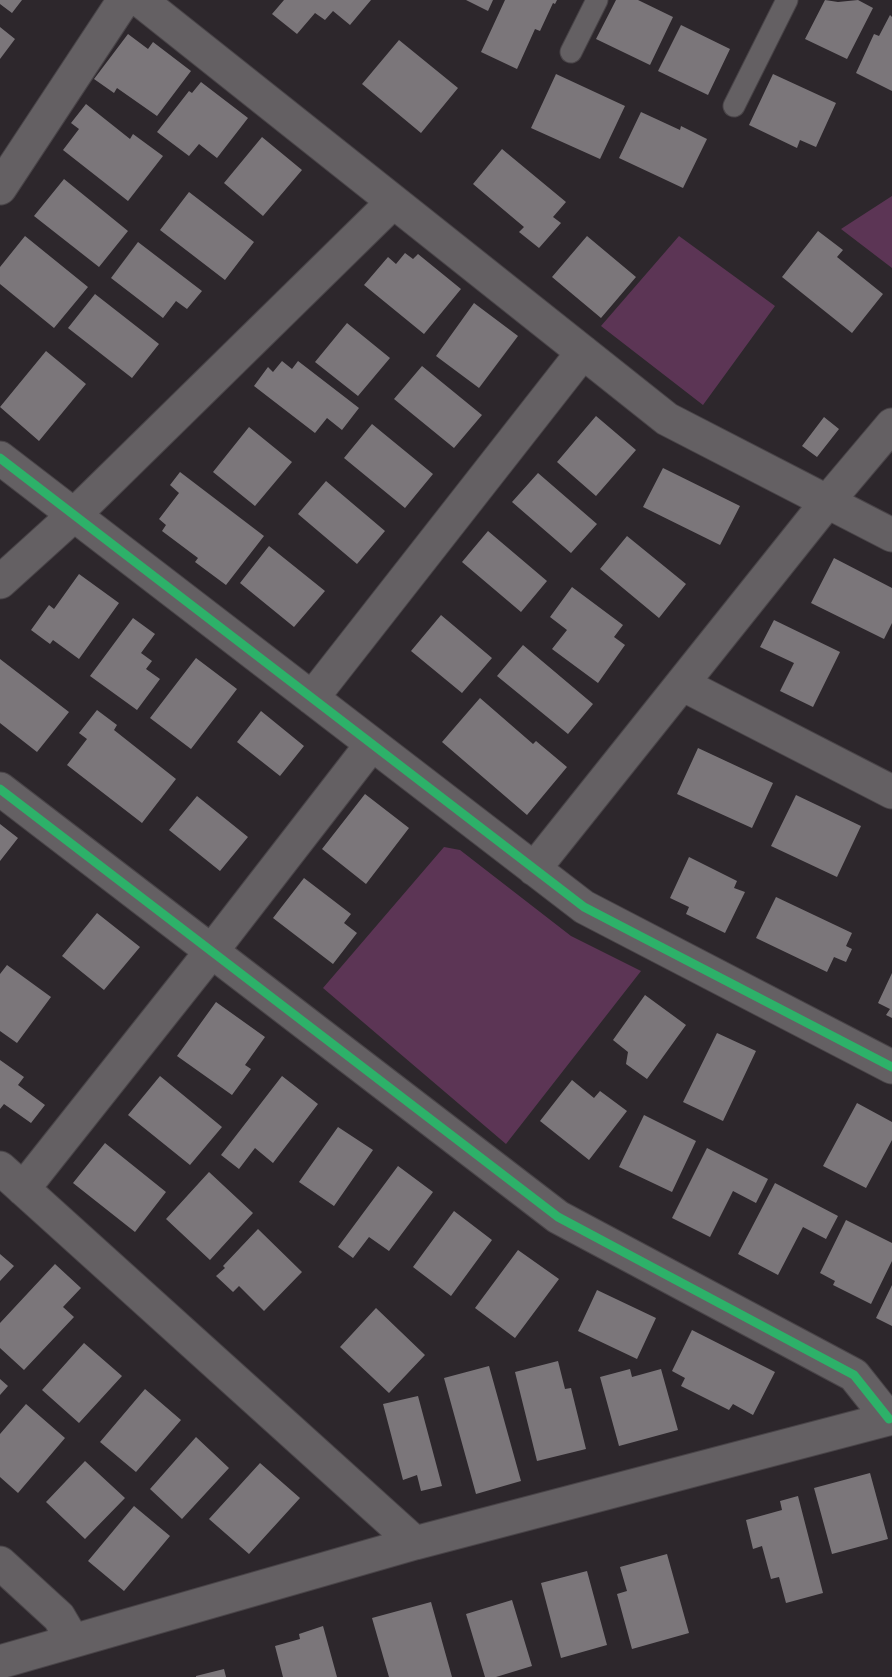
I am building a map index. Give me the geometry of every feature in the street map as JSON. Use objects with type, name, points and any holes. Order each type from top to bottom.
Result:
[{"type":"street","points":[[0,188],[124,0]]},
{"type":"street","points":[[140,0],[667,419],[892,535]]},
{"type":"street","points":[[0,582],[74,515],[393,202]]},
{"type":"street","points":[[312,698],[583,352]]},
{"type":"street","points":[[534,869],[827,501],[892,425]]},
{"type":"street","points":[[0,458],[584,907],[892,1067]]},
{"type":"street","points":[[682,684],[892,792]]},
{"type":"street","points":[[372,744],[211,952],[11,1178],[415,1543]]},
{"type":"street","points":[[0,789],[558,1217],[854,1375],[890,1418],[415,1543],[0,1662]]},
{"type":"street","points":[[0,1563],[59,1617],[72,1641]]},
{"type":"lane","points":[[571,52],[597,0]]},
{"type":"lane","points":[[734,106],[787,0]]},
{"type":"shaded area","points":[[892,196],[892,268],[841,229]]},
{"type":"shaded area","points":[[679,236],[775,306],[703,405],[601,326]]},
{"type":"shaded area","points":[[444,847],[460,850],[571,936],[641,971],[506,1144],[323,988]]},
{"type":"building","points":[[0,0],[22,0],[12,13],[0,4]]},
{"type":"building","points":[[284,0],[371,0],[350,25],[333,11],[325,20],[315,13],[297,34],[272,14]]},
{"type":"building","points":[[466,0],[493,0],[488,11]]},
{"type":"building","points":[[505,0],[557,0],[555,4],[553,3],[540,31],[535,29],[517,69],[481,52]]},
{"type":"building","points":[[616,0],[638,0],[673,17],[650,65],[596,39]]},
{"type":"building","points":[[825,0],[838,2],[858,0],[873,8],[847,59],[805,39]]},
{"type":"building","points":[[890,15],[892,17],[892,91],[856,73],[874,34],[879,36]]},
{"type":"building","points":[[681,25],[730,49],[708,95],[658,71]]},
{"type":"building","points":[[0,27],[15,39],[0,59]]},
{"type":"building","points":[[128,34],[148,49],[153,42],[191,71],[157,116],[117,88],[114,93],[94,79]]},
{"type":"building","points":[[399,40],[458,88],[421,133],[362,84]]},
{"type":"building","points":[[556,74],[625,106],[600,159],[531,128]]},
{"type":"building","points":[[773,74],[836,103],[816,147],[800,140],[797,148],[749,125]]},
{"type":"building","points":[[201,82],[248,118],[217,158],[199,144],[189,156],[157,132],[189,91],[192,93]]},
{"type":"building","points":[[86,104],[130,139],[133,134],[163,156],[128,201],[63,150],[79,129],[71,123]]},
{"type":"building","points":[[641,112],[680,130],[681,126],[707,139],[683,188],[619,158]]},
{"type":"building","points":[[262,137],[302,170],[263,216],[224,183]]},
{"type":"building","points":[[502,149],[566,202],[553,217],[561,223],[539,248],[519,232],[524,227],[473,184]]},
{"type":"building","points":[[64,179],[128,231],[99,267],[34,216]]},
{"type":"building","points":[[189,192],[254,242],[225,280],[160,230]]},
{"type":"building","points":[[818,231],[843,250],[837,257],[883,294],[852,333],[782,277]]},
{"type":"building","points":[[25,236],[88,287],[54,328],[0,284],[0,267]]},
{"type":"building","points":[[587,236],[636,277],[601,318],[552,277]]},
{"type":"building","points":[[138,242],[202,291],[187,309],[176,301],[163,318],[111,278]]},
{"type":"building","points":[[405,253],[413,259],[418,254],[461,289],[424,334],[364,285],[388,257],[396,264]]},
{"type":"building","points":[[95,294],[159,344],[132,378],[68,328]]},
{"type":"building","points":[[474,303],[518,336],[479,388],[436,356]]},
{"type":"building","points":[[347,323],[390,358],[358,396],[315,362]]},
{"type":"building","points":[[46,351],[86,384],[39,441],[0,407]]},
{"type":"building","points":[[282,361],[292,369],[298,361],[359,408],[342,430],[327,418],[315,433],[254,386],[268,367],[273,372]]},
{"type":"building","points":[[422,366],[482,415],[454,448],[394,399]]},
{"type":"building","points":[[596,416],[636,450],[596,496],[557,462]]},
{"type":"building","points":[[824,417],[839,429],[817,457],[802,446]]},
{"type":"building","points":[[372,424],[433,474],[405,508],[344,458]]},
{"type":"building","points":[[249,427],[292,462],[255,506],[213,472]]},
{"type":"building","points":[[663,468],[740,506],[720,545],[643,507]]},
{"type":"building","points":[[180,472],[264,536],[226,585],[195,562],[198,558],[162,531],[166,525],[159,519],[179,493],[170,485]]},
{"type":"building","points":[[538,473],[597,524],[571,553],[512,502]]},
{"type":"building","points":[[326,481],[385,531],[357,564],[298,514]]},
{"type":"building","points":[[488,531],[547,581],[521,612],[462,562]]},
{"type":"building","points":[[627,536],[686,584],[659,618],[600,569]]},
{"type":"building","points":[[269,546],[325,591],[294,627],[240,583]]},
{"type":"building","points":[[834,558],[892,588],[892,623],[884,639],[811,603]]},
{"type":"building","points":[[79,574],[119,603],[79,659],[53,640],[50,644],[31,630],[49,605],[54,609]]},
{"type":"building","points":[[572,587],[623,625],[614,637],[625,645],[598,683],[552,649],[567,630],[550,617]]},
{"type":"building","points":[[441,615],[492,658],[462,693],[411,651]]},
{"type":"building","points":[[133,618],[155,634],[141,653],[152,661],[146,669],[160,679],[137,710],[90,676]]},
{"type":"building","points":[[774,620],[840,652],[813,707],[780,691],[794,663],[760,647]]},
{"type":"building","points":[[523,645],[593,704],[568,734],[497,676]]},
{"type":"building","points":[[196,658],[237,689],[191,749],[150,718]]},
{"type":"building","points":[[0,659],[69,712],[37,752],[0,723]]},
{"type":"building","points":[[480,698],[533,744],[536,741],[567,767],[527,815],[442,742]]},
{"type":"building","points":[[97,710],[117,725],[114,730],[176,779],[142,823],[67,765],[87,739],[79,733]]},
{"type":"building","points":[[261,711],[304,746],[280,776],[237,742]]},
{"type":"building","points":[[698,748],[773,783],[752,828],[677,794]]},
{"type":"building","points":[[365,794],[409,828],[366,884],[322,849]]},
{"type":"building","points":[[796,795],[861,826],[837,877],[771,846]]},
{"type":"building","points":[[197,796],[248,837],[220,871],[169,830]]},
{"type":"building","points":[[0,824],[18,838],[0,861]]},
{"type":"building","points":[[689,857],[737,881],[734,888],[745,892],[725,933],[686,914],[689,907],[670,898]]},
{"type":"building","points":[[304,878],[351,914],[344,923],[357,933],[333,964],[273,918]]},
{"type":"building","points":[[776,897],[852,933],[846,946],[852,949],[846,962],[834,957],[827,972],[756,938]]},
{"type":"building","points":[[97,913],[140,947],[104,990],[62,956]]},
{"type":"building","points":[[7,965],[51,997],[17,1043],[0,1031],[0,974]]},
{"type":"building","points":[[892,973],[892,1018],[886,1015],[890,1009],[878,1003]]},
{"type":"building","points":[[645,995],[686,1025],[647,1079],[626,1064],[628,1052],[613,1040]]},
{"type":"building","points":[[216,1002],[265,1037],[245,1065],[251,1069],[232,1095],[177,1056]]},
{"type":"building","points":[[717,1033],[756,1051],[723,1121],[683,1102]]},
{"type":"building","points":[[0,1060],[24,1077],[18,1085],[45,1105],[31,1123],[4,1104],[0,1109]]},
{"type":"building","points":[[160,1076],[222,1127],[190,1165],[128,1115]]},
{"type":"building","points":[[282,1076],[318,1104],[273,1163],[255,1148],[239,1169],[221,1155]]},
{"type":"building","points":[[572,1080],[594,1098],[600,1091],[627,1111],[589,1160],[540,1121]]},
{"type":"building","points":[[857,1103],[892,1122],[892,1140],[866,1188],[823,1166]]},
{"type":"building","points":[[644,1115],[696,1141],[672,1192],[619,1167]]},
{"type":"building","points":[[338,1127],[373,1150],[334,1206],[299,1182]]},
{"type":"building","points":[[105,1143],[166,1192],[135,1232],[73,1183]]},
{"type":"building","points":[[707,1148],[768,1179],[756,1203],[733,1191],[710,1237],[672,1218]]},
{"type":"building","points":[[398,1166],[433,1192],[389,1251],[369,1237],[353,1258],[338,1247]]},
{"type":"building","points":[[209,1172],[253,1213],[210,1260],[166,1219]]},
{"type":"building","points":[[775,1183],[838,1216],[826,1239],[803,1227],[778,1275],[738,1254]]},
{"type":"building","points":[[454,1211],[492,1240],[451,1296],[413,1267]]},
{"type":"building","points":[[846,1220],[892,1243],[892,1261],[871,1304],[833,1285],[835,1281],[820,1273]]},
{"type":"building","points":[[258,1229],[302,1272],[264,1311],[239,1286],[233,1292],[216,1276]]},
{"type":"building","points":[[518,1250],[559,1279],[515,1338],[475,1308]]},
{"type":"building","points":[[0,1254],[14,1266],[0,1281]]},
{"type":"building","points":[[55,1264],[81,1288],[63,1307],[74,1317],[24,1370],[0,1348],[0,1323]]},
{"type":"building","points":[[892,1285],[892,1326],[876,1318]]},
{"type":"building","points":[[597,1290],[656,1318],[637,1359],[578,1331]]},
{"type":"building","points":[[376,1308],[425,1355],[389,1393],[340,1347]]},
{"type":"building","points":[[692,1330],[775,1372],[753,1415],[733,1404],[729,1410],[681,1386],[685,1378],[672,1371]]},
{"type":"building","points":[[84,1343],[122,1376],[79,1423],[42,1390]]},
{"type":"building","points":[[558,1361],[565,1389],[571,1388],[586,1449],[537,1461],[515,1372]]},
{"type":"building","points":[[489,1366],[521,1481],[476,1494],[444,1378]]},
{"type":"building","points":[[630,1369],[632,1377],[661,1369],[678,1430],[619,1446],[600,1377]]},
{"type":"building","points":[[0,1379],[8,1386],[0,1395]]},
{"type":"building","points":[[145,1389],[181,1420],[136,1472],[100,1442]]},
{"type":"building","points":[[418,1396],[442,1486],[421,1491],[417,1475],[403,1480],[383,1404]]},
{"type":"building","points":[[26,1404],[65,1438],[18,1493],[0,1477],[0,1434]]},
{"type":"building","points":[[196,1437],[229,1468],[182,1519],[150,1489]]},
{"type":"building","points":[[85,1461],[125,1498],[85,1539],[46,1502]]},
{"type":"building","points":[[260,1463],[300,1498],[249,1554],[209,1519]]},
{"type":"building","points":[[870,1473],[888,1539],[832,1554],[814,1488]]},
{"type":"building","points":[[798,1496],[823,1593],[786,1603],[779,1577],[771,1579],[762,1546],[753,1549],[746,1520],[782,1510],[780,1501]]},
{"type":"building","points":[[134,1506],[170,1536],[124,1591],[88,1561]]},
{"type":"building","points":[[667,1554],[689,1633],[632,1649],[617,1594],[627,1591],[620,1567]]},
{"type":"building","points":[[587,1571],[607,1645],[561,1658],[541,1583]]},
{"type":"building","points":[[512,1600],[532,1666],[496,1677],[485,1677],[466,1614]]},
{"type":"building","points":[[431,1602],[452,1677],[389,1677],[372,1618]]},
{"type":"building","points":[[323,1626],[337,1677],[283,1677],[275,1646],[300,1639],[299,1634]]},
{"type":"building","points":[[224,1669],[226,1677],[196,1677],[196,1676]]},
{"type":"cycle path","points":[[0,458],[584,907],[892,1067]]},
{"type":"cycle path","points":[[0,789],[558,1217],[854,1375],[889,1419]]}]
